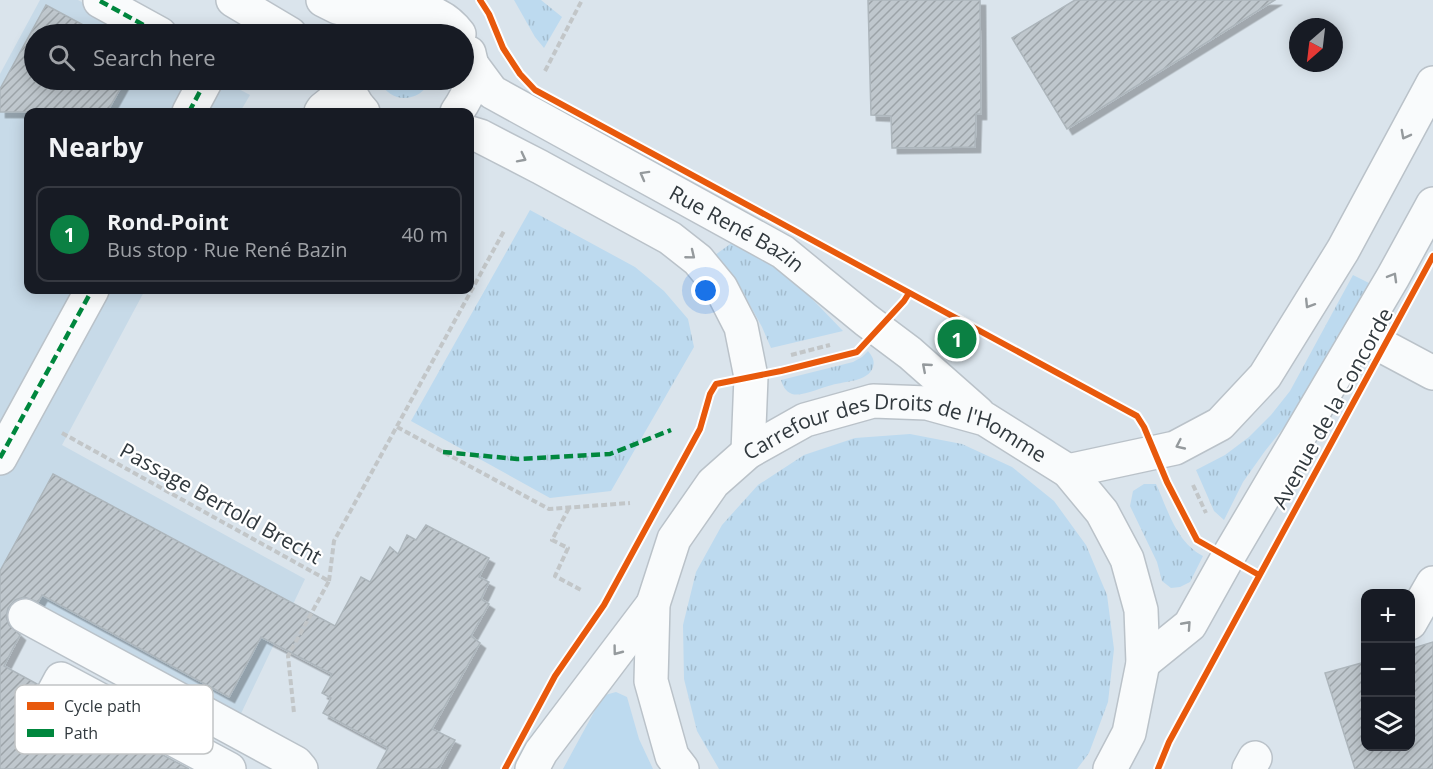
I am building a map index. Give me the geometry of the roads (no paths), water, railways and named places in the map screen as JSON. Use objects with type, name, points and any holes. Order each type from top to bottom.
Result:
[{"type":"street","points":[[233,0],[273,24]]},
{"type":"street","points":[[323,0],[363,24]]},
{"type":"street","points":[[100,1],[142,24]]},
{"type":"street","points":[[369,24],[394,9],[416,8],[447,16]]},
{"type":"street","name":"Rue René Bazin","points":[[474,62],[492,92],[783,252],[910,353],[985,419]]},
{"type":"street","points":[[1068,471],[1175,448],[1220,424],[1265,376],[1343,249],[1433,83]]},
{"type":"street","points":[[191,108],[201,90]]},
{"type":"street","points":[[460,108],[469,90]]},
{"type":"street","points":[[325,108],[353,94]]},
{"type":"street","name":"Rue René Bazin","points":[[474,134],[670,238],[698,260],[721,288],[741,327],[751,377],[748,452]]},
{"type":"street","name":"Avenue de la Concorde","points":[[1143,663],[1190,625],[1227,557],[1360,334],[1433,204]]},
{"type":"street","points":[[0,458],[90,294]]},
{"type":"street","points":[[1360,334],[1433,373]]},
{"type":"street","name":"Carrefour des Droits de l'Homme","points":[[682,769],[672,756],[651,681],[653,604],[674,539],[713,483],[748,452],[805,420],[873,401],[927,403],[985,419],[1068,471],[1102,512],[1126,559],[1141,610],[1143,663],[1129,733],[1110,769]]},
{"type":"street","points":[[1415,614],[1433,583]]},
{"type":"street","points":[[532,769],[541,752],[653,604]]},
{"type":"street","points":[[25,616],[152,685]]},
{"type":"street","points":[[58,685],[61,679],[72,685]]},
{"type":"street","points":[[213,718],[296,763],[301,769]]},
{"type":"street","points":[[202,754],[230,769]]},
{"type":"place","name":"Rond-Point","points":[[957,339]]}]
